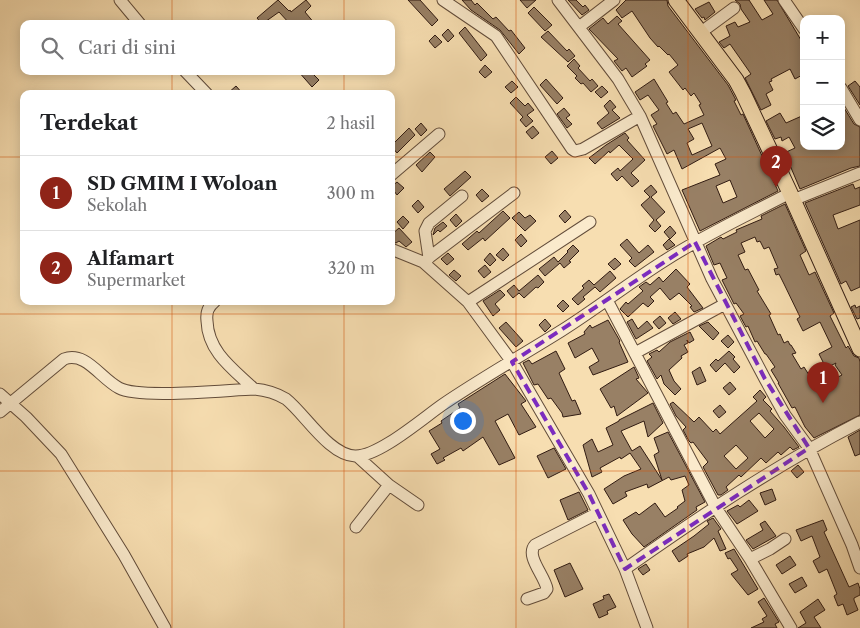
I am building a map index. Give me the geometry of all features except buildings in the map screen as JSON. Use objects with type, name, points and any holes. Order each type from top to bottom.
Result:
[{"type":"main road","points":[[676,0],[743,92],[792,196],[860,349]]},
{"type":"street","points":[[120,0],[137,20]]},
{"type":"street","points":[[443,0],[496,36],[572,150],[576,152],[583,149],[640,116]]},
{"type":"street","points":[[558,0],[618,79],[652,138],[695,242],[725,304],[785,415],[809,448],[852,545],[860,568]]},
{"type":"street","points":[[579,27],[614,0]]},
{"type":"street","points":[[784,0],[800,23]]},
{"type":"street","points":[[700,33],[734,8]]},
{"type":"street","points":[[189,75],[203,90]]},
{"type":"street","points":[[845,95],[860,120]]},
{"type":"street","points":[[395,171],[438,134]]},
{"type":"street","points":[[0,412],[64,359],[71,356],[80,358],[118,387],[130,392],[265,390],[286,399],[327,441],[340,451],[349,456],[357,456],[382,448],[443,404],[563,330],[695,242],[792,196],[860,174]]},
{"type":"street","points":[[426,260],[514,194]]},
{"type":"street","points":[[426,260],[425,231],[429,223],[462,196]]},
{"type":"street","points":[[468,302],[590,222]]},
{"type":"street","points":[[395,250],[426,260],[468,302],[512,362],[589,494],[625,569],[647,628]]},
{"type":"street","points":[[607,300],[716,508],[750,559],[791,628]]},
{"type":"street","points":[[636,353],[725,304]]},
{"type":"street","points":[[210,305],[206,313],[213,347],[219,356],[254,389]]},
{"type":"street","points":[[0,394],[61,454],[124,555],[165,628]]},
{"type":"street","points":[[625,569],[809,448],[860,422]]},
{"type":"street","points":[[357,456],[389,484],[418,505]]},
{"type":"street","points":[[356,527],[389,484]]},
{"type":"street","points":[[527,599],[544,593],[547,589],[537,567],[532,548],[598,513]]},
{"type":"street","points":[[750,559],[770,549],[784,539]]},
{"type":"highlighted area","points":[[695,242],[765,379],[809,448],[625,569],[589,494],[512,362]]},
{"type":"place","name":"Alfamart","points":[[776,187]]},
{"type":"place","name":"SD GMIM I Woloan","points":[[823,403]]}]
